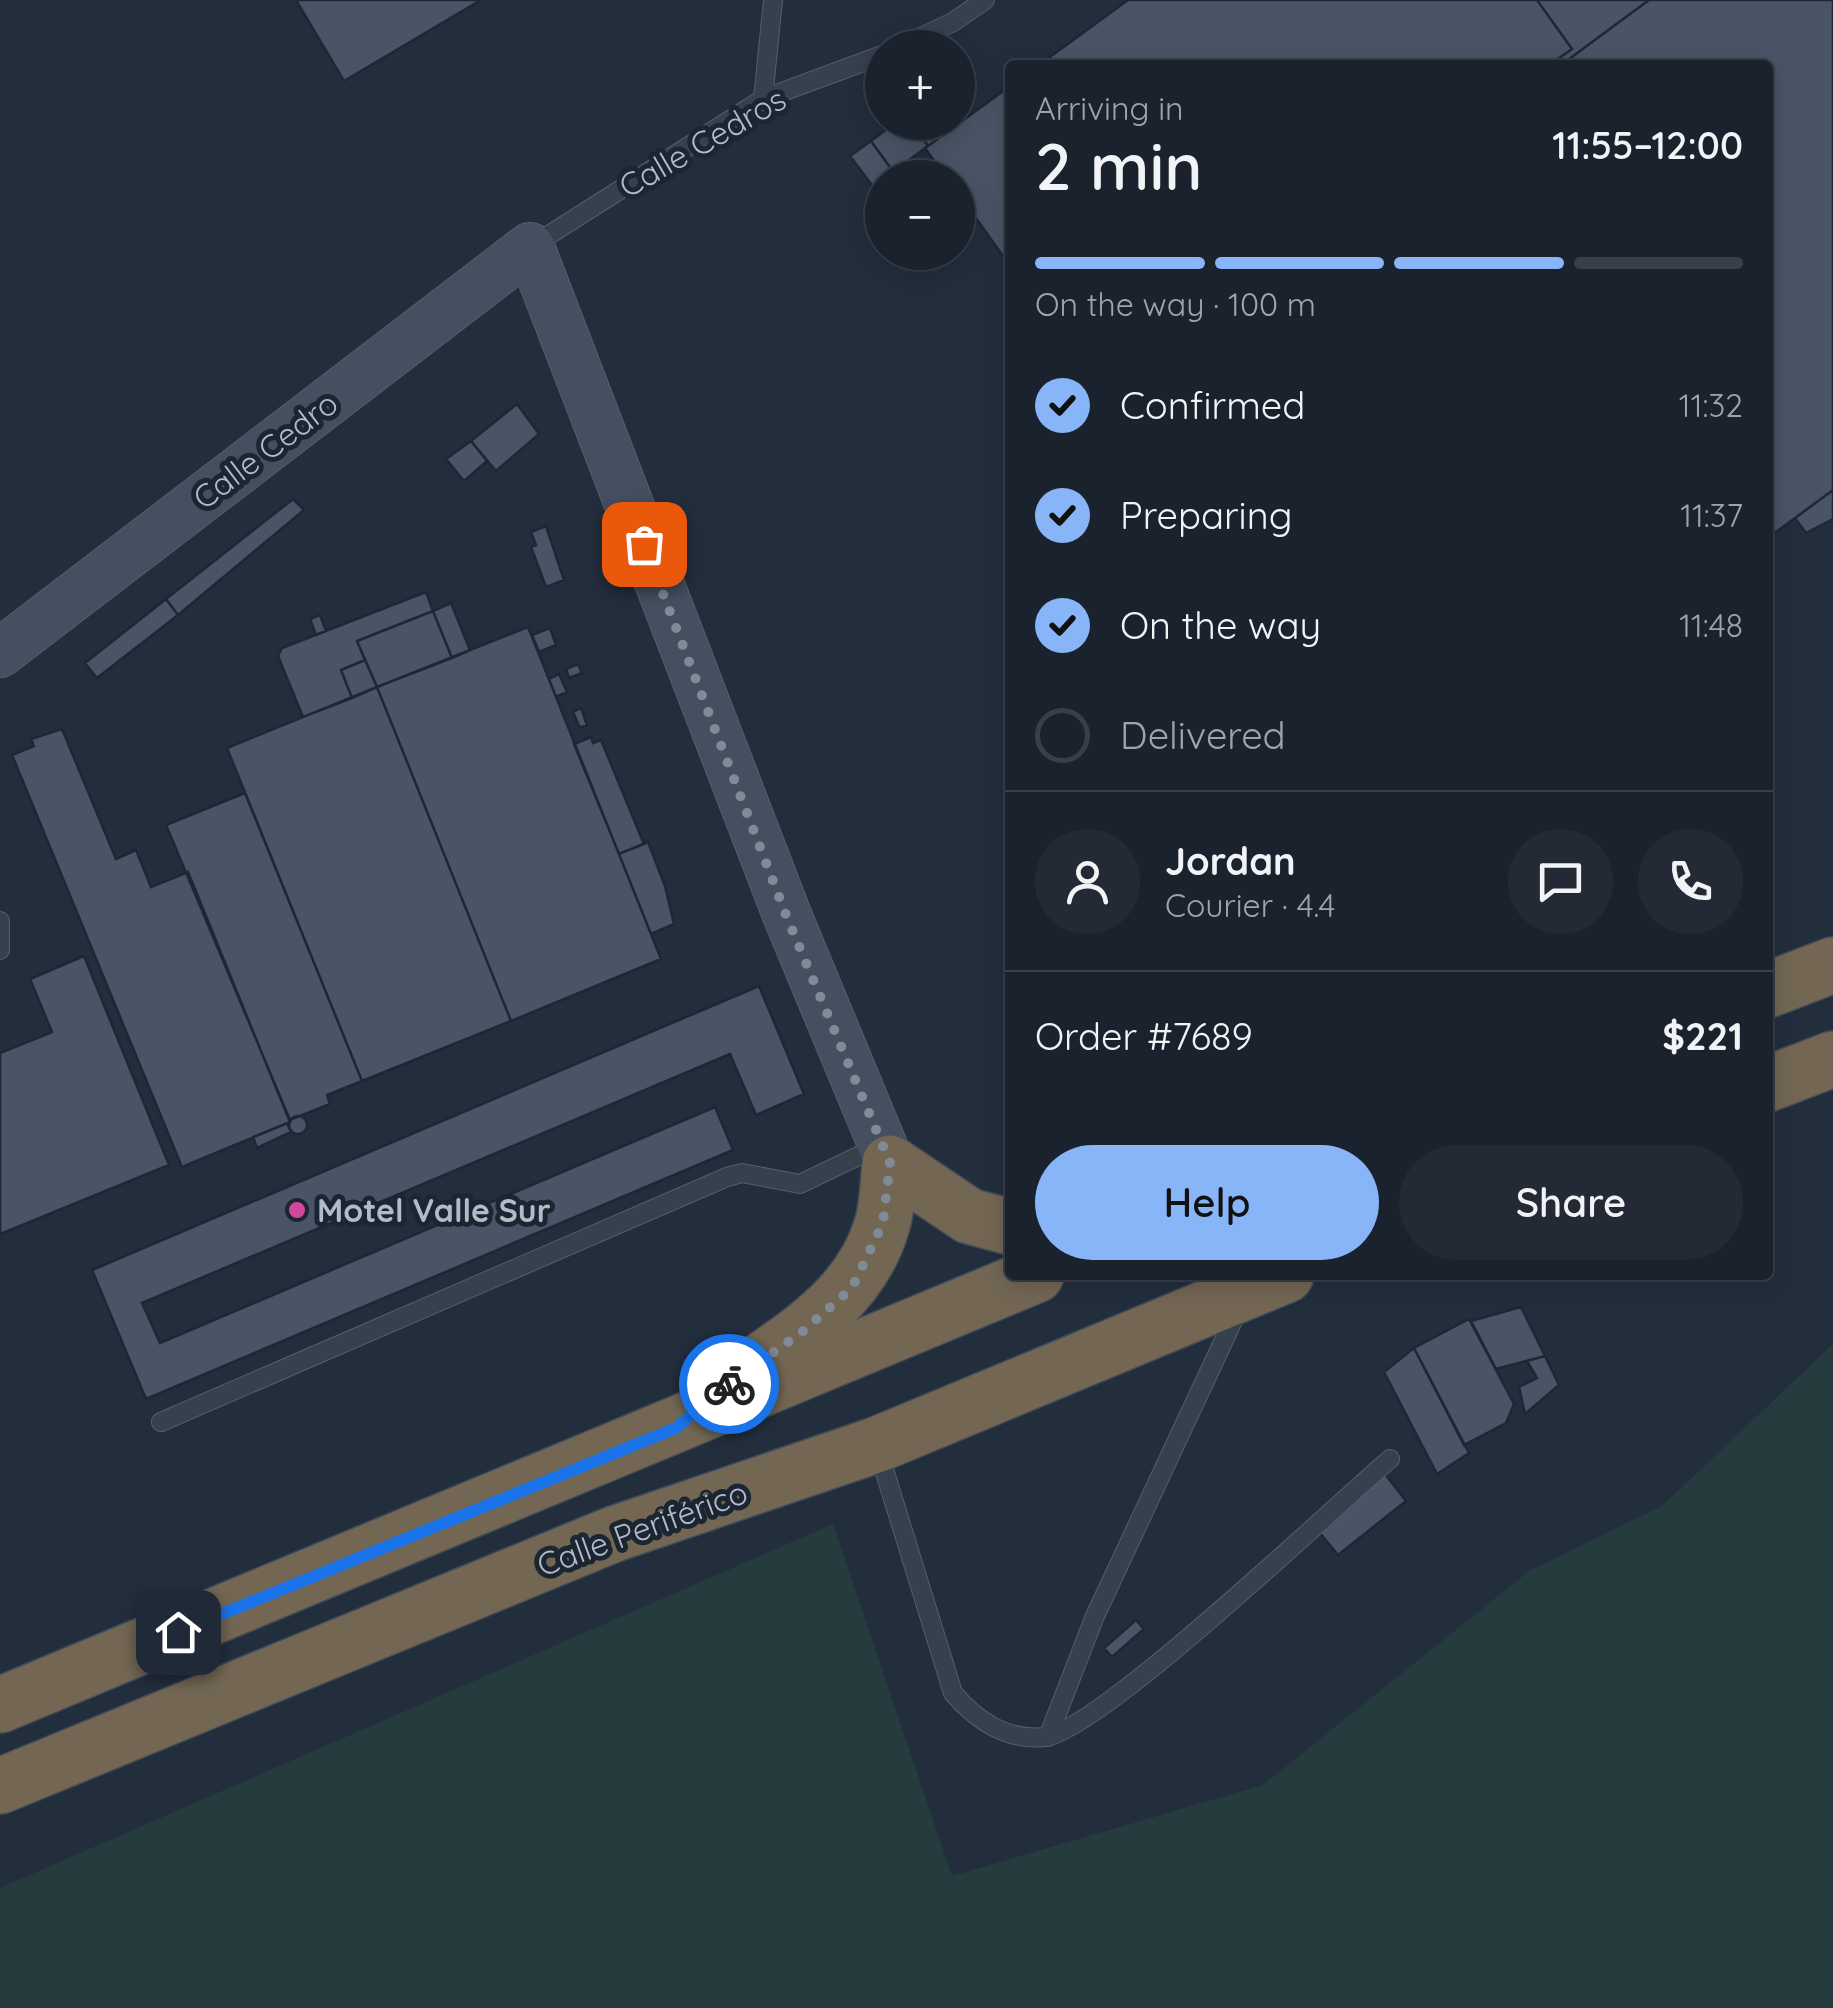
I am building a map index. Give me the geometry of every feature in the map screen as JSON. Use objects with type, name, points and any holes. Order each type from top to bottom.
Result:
[{"type":"highway","points":[[1773,988],[1833,964]]},
{"type":"highway","points":[[1773,1082],[1833,1059]]},
{"type":"highway","points":[[887,1153],[969,1216],[1005,1226]]},
{"type":"highway","points":[[676,1428],[802,1332],[852,1288],[883,1223],[887,1153]]},
{"type":"highway","points":[[0,1705],[676,1428],[1024,1280]]},
{"type":"highway","name":"Calle Periférico","points":[[0,1786],[614,1534],[876,1445],[1266,1285]]},
{"type":"street","name":"Calle Cedro","points":[[0,654],[530,247]]},
{"type":"street","points":[[530,247],[786,915],[887,1153]]},
{"type":"lane","points":[[762,98],[773,0]]},
{"type":"lane","points":[[936,30],[985,0]]},
{"type":"lane","name":"Calle Cedros","points":[[530,247],[762,98],[865,61]]},
{"type":"lane","points":[[0,921],[0,950]]},
{"type":"lane","points":[[161,1422],[727,1177],[742,1173],[800,1184],[887,1153]]},
{"type":"lane","points":[[1048,1737],[1095,1616],[1266,1285]]},
{"type":"lane","points":[[876,1445],[953,1693],[976,1720],[1008,1734],[1048,1737],[1122,1694],[1390,1459]]},
{"type":"green space","points":[[1833,1344],[1833,2008],[0,2008],[0,1888],[833,1524],[952,1876],[1263,1785],[1529,1571],[1662,1506]]},
{"type":"building","points":[[296,0],[481,0],[344,81]]},
{"type":"building","points":[[1128,0],[1537,0],[1572,49],[1556,60],[1046,60]]},
{"type":"building","points":[[1537,0],[1649,0],[1568,60],[1556,60],[1572,49]]},
{"type":"building","points":[[1649,0],[1833,0],[1833,490],[1773,534],[1773,60],[1568,60]]},
{"type":"building","points":[[1005,90],[1005,259],[975,217],[975,160],[933,160],[925,148],[936,140],[975,140],[975,112]]},
{"type":"building","points":[[924,140],[928,146],[909,160],[885,160],[871,141]]},
{"type":"building","points":[[871,141],[885,160],[865,160],[865,176],[850,156]]},
{"type":"building","points":[[517,404],[539,434],[496,471],[471,441]]},
{"type":"building","points":[[471,441],[487,461],[464,481],[446,459]]},
{"type":"building","points":[[1833,490],[1833,519],[1806,533],[1795,518]]},
{"type":"building","points":[[293,499],[304,510],[178,615],[166,599]]},
{"type":"building","points":[[546,526],[564,580],[546,587],[531,547],[536,545],[531,532]]},
{"type":"building","points":[[426,592],[433,611],[357,641],[365,660],[341,670],[352,698],[303,717],[278,656],[282,648]]},
{"type":"building","points":[[166,599],[178,615],[97,678],[85,663]]},
{"type":"building","points":[[451,603],[470,650],[452,658],[433,611]]},
{"type":"building","points":[[433,611],[452,658],[377,687],[357,641]]},
{"type":"building","points":[[320,615],[326,631],[316,635],[310,619]]},
{"type":"building","points":[[528,627],[661,959],[511,1021],[377,687]]},
{"type":"building","points":[[550,628],[556,645],[539,652],[532,635]]},
{"type":"building","points":[[365,660],[377,687],[352,698],[341,670]]},
{"type":"building","points":[[578,664],[582,673],[569,678],[566,669]]},
{"type":"building","points":[[559,674],[567,692],[556,697],[549,679]]},
{"type":"building","points":[[377,687],[511,1021],[362,1081],[227,748]]},
{"type":"building","points":[[581,708],[587,725],[580,728],[573,712]]},
{"type":"building","points":[[62,729],[116,859],[136,850],[151,887],[188,872],[290,1122],[182,1167],[12,755],[34,746],[31,739]]},
{"type":"building","points":[[591,737],[593,743],[601,740],[644,844],[619,854],[574,744]]},
{"type":"building","points":[[245,793],[362,1081],[327,1095],[330,1104],[290,1120],[166,825]]},
{"type":"building","points":[[648,842],[674,924],[651,934],[619,854]]},
{"type":"building","points":[[84,956],[169,1165],[0,1234],[0,1053],[52,1032],[30,979]]},
{"type":"building","name":"Motel Valle Sur","points":[[759,986],[804,1094],[756,1115],[730,1054],[142,1303],[160,1343],[715,1107],[733,1150],[146,1399],[92,1270]]},
{"type":"building","points":[[298,1116],[307,1125],[298,1134],[289,1125]]},
{"type":"building","points":[[287,1123],[291,1132],[257,1148],[253,1137]]},
{"type":"building","points":[[1521,1307],[1545,1356],[1496,1369],[1471,1321]]},
{"type":"building","points":[[1469,1319],[1514,1404],[1506,1423],[1464,1445],[1414,1348]]},
{"type":"building","points":[[1414,1348],[1469,1453],[1437,1474],[1384,1372]]},
{"type":"building","points":[[1545,1356],[1559,1385],[1525,1414],[1519,1387],[1537,1378],[1527,1361]]},
{"type":"building","points":[[1382,1470],[1406,1501],[1338,1555],[1315,1527]]},
{"type":"building","points":[[1136,1620],[1144,1629],[1112,1657],[1104,1648]]},
{"type":"way so far","points":[[644,544],[786,915],[890,1163],[883,1223],[852,1288],[802,1332],[729,1384]]},
{"type":"place","name":"Motel Valle Sur","points":[[297,1210]]},
{"type":"route","points":[[178,1632],[676,1428],[729,1384]]}]
